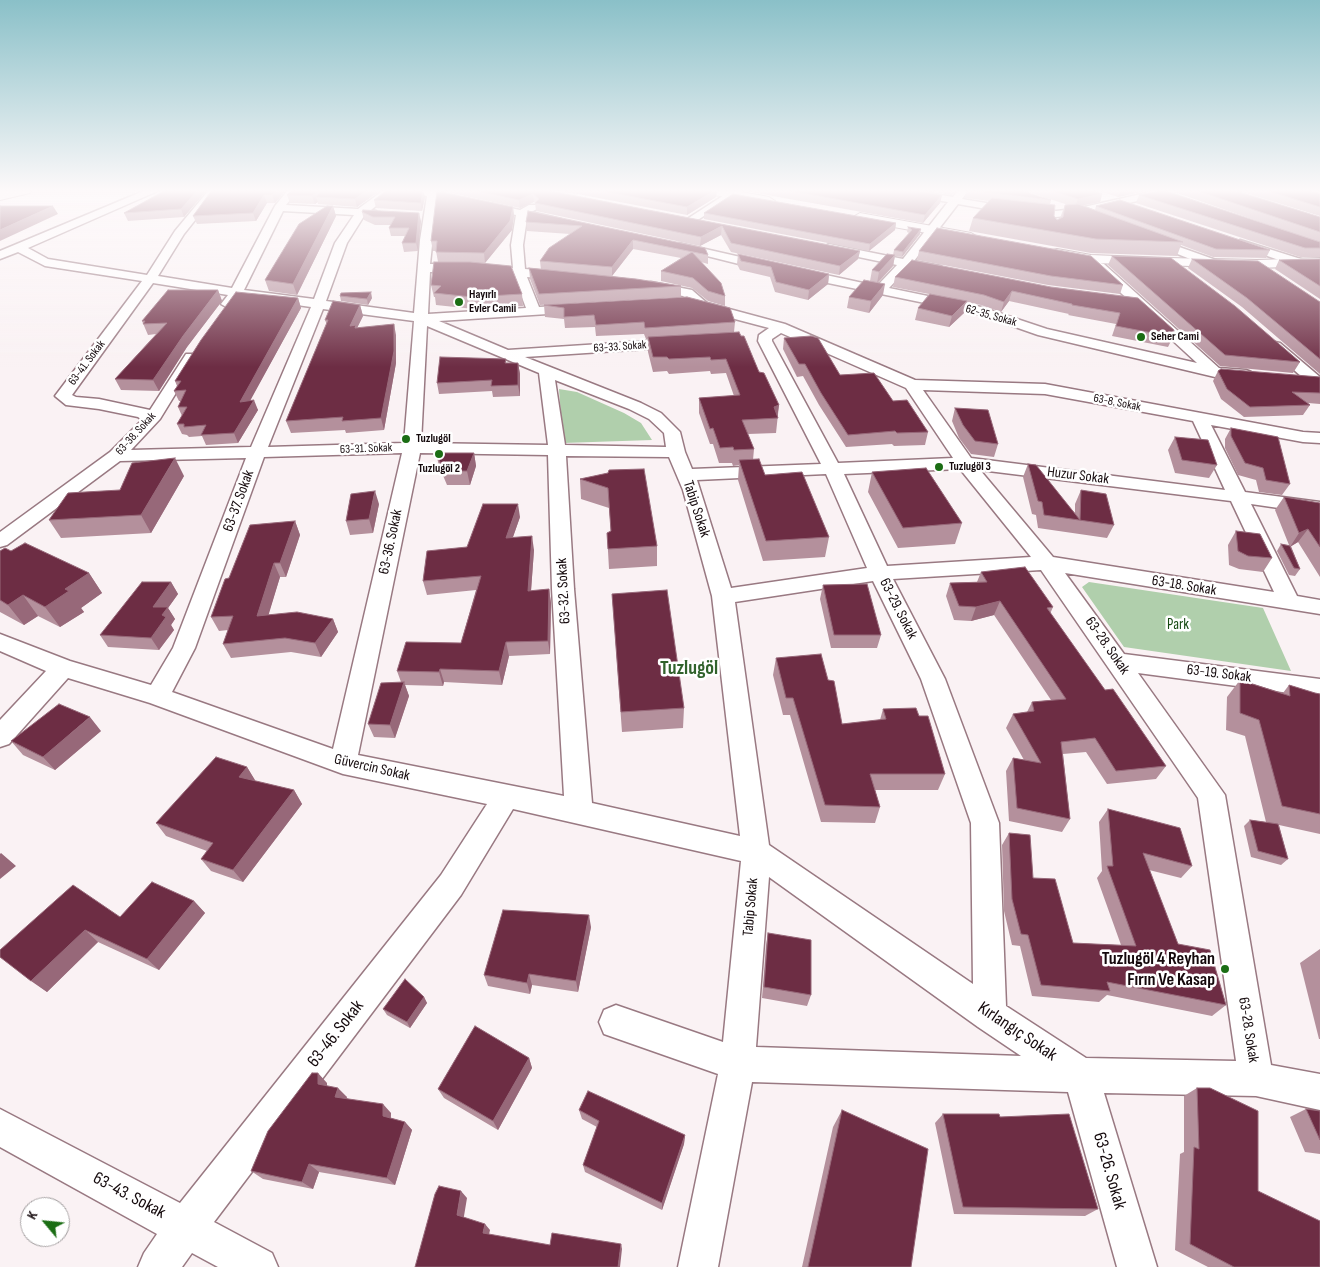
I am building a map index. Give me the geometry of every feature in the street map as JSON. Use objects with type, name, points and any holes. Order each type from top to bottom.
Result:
[{"type":"street","points":[[150,279],[169,249]]},
{"type":"street","points":[[220,316],[237,292],[257,249]]},
{"type":"street","name":"63-37. Sokak","points":[[157,696],[184,648],[257,453],[305,340],[339,249]]},
{"type":"street","name":"63-36. Sokak","points":[[343,763],[412,448],[424,249]]},
{"type":"street","points":[[517,249],[519,272],[534,311]]},
{"type":"street","name":"62-35. Sokak","points":[[692,249],[981,311],[1044,332],[1216,372],[1265,376]]},
{"type":"street","points":[[838,249],[952,272]]},
{"type":"street","points":[[880,290],[917,249]]},
{"type":"street","points":[[1175,249],[1212,263]]},
{"type":"street","points":[[1258,249],[1300,263]]},
{"type":"street","name":"Tabip Sokak","points":[[9,251],[45,262],[420,318],[655,416],[672,432],[676,452],[686,475],[723,596],[756,852],[738,1064],[698,1267]]},
{"type":"street","points":[[1047,251],[1091,259],[1256,264],[1320,262]]},
{"type":"street","points":[[1091,259],[1216,372]]},
{"type":"street","points":[[1169,262],[1191,279]]},
{"type":"street","points":[[1256,264],[1272,275]]},
{"type":"street","points":[[424,268],[472,268],[574,278]]},
{"type":"street","name":"63-41. Sokak","points":[[150,279],[64,396],[72,402],[99,404],[143,412],[152,419]]},
{"type":"street","points":[[634,284],[661,287],[766,334],[912,385]]},
{"type":"street","points":[[1120,301],[1140,303]]},
{"type":"street","points":[[420,318],[591,308]]},
{"type":"street","name":"63-29. Sokak","points":[[766,334],[833,470],[880,573],[933,679],[985,823],[990,1015]]},
{"type":"street","points":[[1264,337],[1317,381]]},
{"type":"street","name":"63-38. Sokak","points":[[0,541],[116,456],[152,419],[202,340]]},
{"type":"street","name":"63-33. Sokak","points":[[506,354],[695,342]]},
{"type":"street","name":"63-32. Sokak","points":[[546,371],[557,451],[563,589],[579,812]]},
{"type":"street","points":[[1285,378],[1317,381]]},
{"type":"street","name":"63-8. Sokak","points":[[912,385],[1045,389],[1303,438],[1320,438]]},
{"type":"street","name":"63-28. Sokak","points":[[912,385],[965,463],[1048,564],[1211,795],[1256,1079]]},
{"type":"street","points":[[1200,419],[1290,603]]},
{"type":"street","name":"63-31. Sokak","points":[[116,456],[412,448],[676,452]]},
{"type":"street","name":"Huzur Sokak","points":[[686,475],[965,463],[1238,496],[1320,508]]},
{"type":"street","name":"63-18. Sokak","points":[[723,596],[880,573],[1048,564],[1320,607]]},
{"type":"street","name":"Güvercin Sokak","points":[[0,642],[63,668],[157,696],[343,763],[507,796],[756,852]]},
{"type":"street","name":"63-19. Sokak","points":[[1118,662],[1239,676],[1320,688]]},
{"type":"street","points":[[0,737],[63,668]]},
{"type":"street","name":"63-46. Sokak","points":[[158,1267],[186,1227],[451,885],[507,796]]},
{"type":"street","name":"Kırlangıç Sokak","points":[[756,852],[990,1015],[1081,1075]]},
{"type":"street","points":[[616,1022],[738,1064],[1256,1079],[1320,1092]]},
{"type":"street","name":"63-26. Sokak","points":[[1081,1075],[1137,1267]]},
{"type":"street","name":"63-43. Sokak","points":[[0,1127],[258,1267]]},
{"type":"green space","points":[[559,389],[577,392],[624,413],[641,423],[652,440],[563,443]]},
{"type":"green space","name":"Park","points":[[1089,582],[1263,608],[1291,671],[1124,647],[1082,587]]},
{"type":"building","points":[[284,249],[311,249],[293,284],[265,280]]},
{"type":"building","points":[[436,249],[487,249],[484,253],[436,252]]},
{"type":"building","points":[[548,249],[626,249],[612,267],[540,261]]},
{"type":"building","points":[[679,249],[705,249],[708,255]]},
{"type":"building","points":[[760,249],[850,249],[860,251],[840,266]]},
{"type":"building","points":[[895,249],[905,249],[903,252]]},
{"type":"building","points":[[920,249],[1053,249],[1091,256],[1123,285],[1051,276],[919,251]]},
{"type":"building","points":[[1223,249],[1267,249],[1270,250]]},
{"type":"building","points":[[692,252],[721,283],[725,296],[708,291],[693,278],[661,271]]},
{"type":"building","points":[[738,254],[829,274],[809,290],[776,282],[771,267],[741,261]]},
{"type":"building","points":[[887,254],[895,255],[879,272],[872,270]]},
{"type":"building","points":[[1112,256],[1171,258],[1235,306],[1300,362],[1225,355]]},
{"type":"building","points":[[1192,259],[1258,261],[1320,302],[1320,359],[1247,298]]},
{"type":"building","points":[[1320,259],[1320,286],[1279,260]]},
{"type":"building","points":[[912,260],[1051,287],[1138,298],[1174,330],[1173,337],[1116,326],[1120,313],[1072,305],[1012,291],[1004,302],[984,295],[895,277]]},
{"type":"building","points":[[434,262],[470,262],[511,266],[522,294],[472,297],[434,293],[441,286],[431,285]]},
{"type":"building","points":[[529,268],[636,279],[681,286],[539,294]]},
{"type":"building","points":[[864,280],[885,284],[871,301],[849,297]]},
{"type":"building","points":[[168,290],[218,290],[153,380],[115,379],[167,323],[143,324],[145,321],[142,321]]},
{"type":"building","points":[[236,292],[298,298],[240,402],[254,400],[234,433],[201,435],[206,425],[184,427],[184,424],[177,424],[187,407],[178,407],[186,390],[174,391],[181,381],[175,381],[201,340]]},
{"type":"building","points":[[371,292],[367,299],[340,296],[341,293]]},
{"type":"building","points":[[930,294],[967,301],[952,316],[918,308]]},
{"type":"building","points":[[687,297],[730,308],[735,322],[645,328],[644,322],[596,325],[594,315],[564,317],[564,308],[544,305]]},
{"type":"building","points":[[333,301],[360,305],[350,326],[356,325],[355,328],[394,324],[394,351],[381,418],[342,421],[343,417],[286,421],[328,320],[325,320]]},
{"type":"building","points":[[739,332],[741,336],[744,336],[759,372],[764,373],[779,405],[774,407],[778,418],[742,420],[754,449],[734,450],[733,447],[720,448],[713,428],[710,429],[699,398],[740,395],[726,359],[711,360],[710,357],[669,359],[667,357],[653,357],[648,337]]},
{"type":"building","points":[[811,336],[818,338],[840,375],[874,373],[893,401],[907,400],[928,432],[897,433],[895,431],[848,435],[805,364],[799,364],[784,338]]},
{"type":"building","points":[[440,357],[506,359],[505,363],[518,363],[518,385],[491,386],[492,380],[437,383]]},
{"type":"building","points":[[1221,369],[1320,377],[1320,393],[1292,392],[1310,405],[1250,407],[1227,389],[1218,371]]},
{"type":"building","points":[[955,408],[988,410],[998,444],[975,441],[963,425]]},
{"type":"building","points":[[1231,428],[1278,437],[1290,484],[1266,480],[1263,468],[1245,463],[1231,436]]},
{"type":"building","points":[[1175,437],[1208,440],[1217,465],[1182,460]]},
{"type":"building","points":[[436,453],[474,453],[467,471],[444,471]]},
{"type":"building","points":[[175,458],[141,515],[49,520],[68,493],[120,490],[132,463]]},
{"type":"building","points":[[759,459],[765,475],[802,472],[829,537],[766,541],[739,460]]},
{"type":"building","points":[[1028,464],[1036,465],[1080,520],[1081,490],[1106,494],[1114,525],[1044,515],[1042,502],[1038,501]]},
{"type":"building","points":[[926,468],[962,523],[903,528],[872,472]]},
{"type":"building","points":[[644,469],[657,546],[608,549],[607,533],[611,531],[608,488],[580,479],[608,473],[609,470]]},
{"type":"building","points":[[375,491],[369,519],[346,521],[351,494]]},
{"type":"building","points":[[1284,497],[1320,503],[1320,547],[1308,529],[1299,533]]},
{"type":"building","points":[[483,504],[518,504],[506,538],[532,536],[528,591],[549,589],[548,641],[506,642],[499,671],[440,669],[439,672],[397,671],[406,642],[461,643],[481,576],[423,581],[427,551],[467,547]]},
{"type":"building","points":[[295,521],[280,563],[274,563],[257,616],[297,612],[333,619],[315,643],[285,638],[223,644],[233,616],[211,617],[225,579],[229,578],[250,525]]},
{"type":"building","points":[[1236,531],[1260,534],[1272,558],[1248,556],[1238,551]]},
{"type":"building","points":[[25,543],[89,573],[65,589],[69,591],[45,607],[23,595],[8,605],[0,600],[0,551],[5,548],[11,551]]},
{"type":"building","points":[[1281,544],[1290,546],[1300,569],[1294,568]]},
{"type":"building","points":[[1025,567],[1053,607],[1047,608],[1105,690],[1113,689],[1166,766],[1116,771],[1095,738],[1061,742],[1070,819],[1017,808],[1013,758],[1041,763],[1013,714],[1034,711],[1032,702],[1066,699],[1000,601],[976,607],[959,606],[950,583],[987,582],[981,572]]},
{"type":"building","points":[[142,582],[171,582],[153,607],[168,607],[162,615],[166,617],[151,638],[100,635]]},
{"type":"building","points":[[867,584],[881,635],[834,635],[823,585]]},
{"type":"building","points":[[667,590],[684,708],[621,712],[612,594]]},
{"type":"building","points":[[821,654],[828,680],[834,681],[842,724],[886,719],[883,709],[916,708],[919,716],[928,716],[945,774],[870,774],[880,807],[825,805],[793,698],[786,698],[776,658]]},
{"type":"building","points":[[1240,680],[1290,696],[1289,685],[1320,694],[1320,814],[1282,806],[1259,720],[1240,713]]},
{"type":"building","points":[[404,682],[390,725],[368,724],[381,683]]},
{"type":"building","points":[[59,704],[90,717],[43,757],[11,741]]},
{"type":"building","points":[[216,757],[247,767],[239,777],[294,790],[233,870],[201,859],[213,843],[156,823]]},
{"type":"building","points":[[1108,809],[1180,828],[1192,866],[1143,853],[1178,944],[1210,950],[1226,1005],[1107,982],[1110,991],[1041,985],[1028,935],[1021,934],[1012,899],[1009,833],[1030,835],[1033,878],[1055,879],[1073,943],[1136,946],[1107,866],[1113,866]]},
{"type":"building","points":[[1250,820],[1278,824],[1288,859],[1258,851]]},
{"type":"building","points":[[152,882],[194,901],[147,959],[85,930],[31,981],[0,957],[0,950],[73,885],[120,917]]},
{"type":"building","points":[[503,910],[589,915],[576,981],[529,974],[527,983],[484,975]]},
{"type":"building","points":[[768,933],[811,940],[811,995],[764,987]]},
{"type":"building","points":[[405,979],[424,997],[407,1022],[383,1009]]},
{"type":"building","points":[[475,1026],[529,1058],[493,1121],[438,1089]]},
{"type":"building","points":[[312,1073],[318,1073],[318,1084],[338,1088],[335,1097],[383,1104],[383,1116],[405,1122],[387,1178],[309,1164],[302,1182],[251,1171],[268,1131]]},
{"type":"building","points":[[1197,1088],[1210,1088],[1258,1111],[1258,1191],[1320,1221],[1320,1267],[1234,1267],[1190,1244],[1194,1147],[1199,1149]]},
{"type":"building","points":[[588,1091],[685,1135],[662,1203],[583,1165],[599,1121],[579,1110]]},
{"type":"building","points":[[1306,1109],[1320,1111],[1320,1140]]},
{"type":"building","points":[[842,1110],[928,1149],[911,1267],[808,1267]]},
{"type":"building","points":[[943,1114],[999,1114],[1000,1117],[1069,1114],[1098,1209],[963,1207]]},
{"type":"building","points":[[439,1186],[461,1191],[457,1215],[485,1224],[483,1233],[550,1245],[552,1233],[621,1244],[618,1267],[415,1267],[435,1194]]},
{"type":"place","name":"Hayırlı Evler Camii","points":[[459,302]]},
{"type":"place","name":"Seher Cami","points":[[1141,337]]},
{"type":"place","name":"Tuzlugöl","points":[[406,439]]},
{"type":"place","name":"Tuzlugöl 2","points":[[439,454]]},
{"type":"place","name":"Tuzlugöl 3","points":[[939,467]]},
{"type":"place","name":"Tuzlugöl 4 Reyhan Fırın Ve Kasap","points":[[1225,969]]},
{"type":"district","name":"Tuzlugöl","points":[[689,669]]}]
